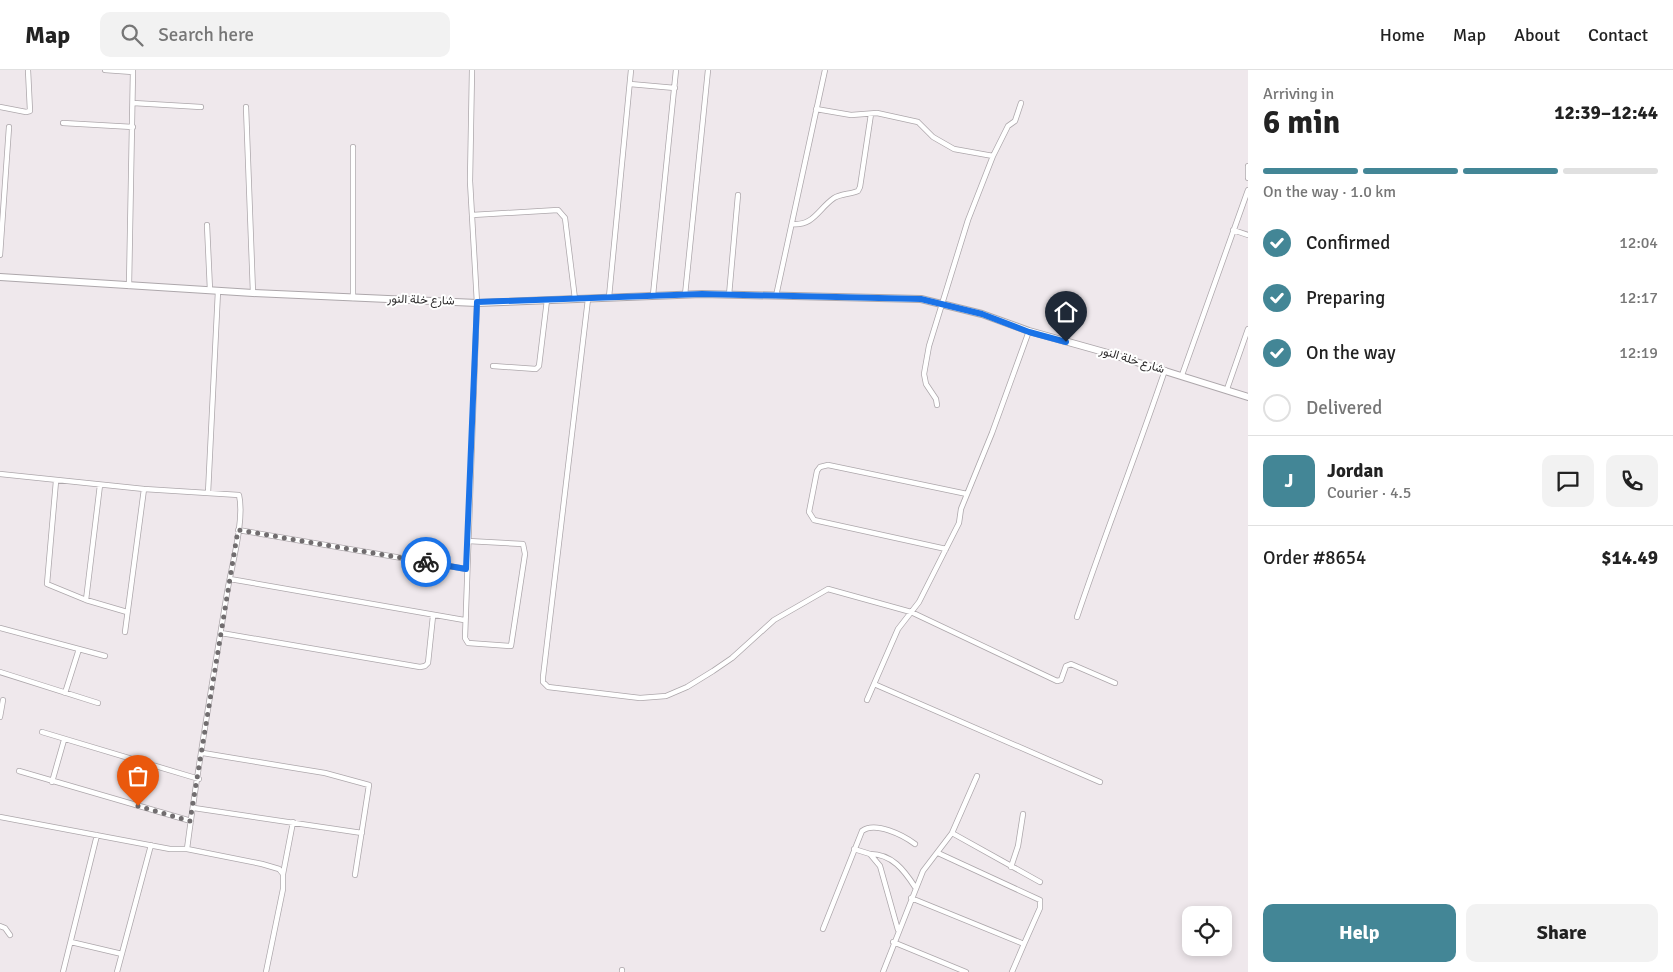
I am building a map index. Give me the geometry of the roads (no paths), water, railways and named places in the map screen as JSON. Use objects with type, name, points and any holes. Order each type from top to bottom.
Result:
[{"type":"street","points":[[0,107],[26,112],[30,111],[28,70]]},
{"type":"street","points":[[104,70],[133,71],[129,286]]},
{"type":"street","points":[[468,542],[523,544],[525,554],[511,646],[468,643],[465,638],[464,620],[477,302],[470,181],[472,70]]},
{"type":"street","points":[[609,296],[631,70]]},
{"type":"street","points":[[653,295],[676,70]]},
{"type":"street","points":[[685,295],[708,70]]},
{"type":"street","points":[[776,296],[825,70]]},
{"type":"street","points":[[630,84],[675,88]]},
{"type":"street","points":[[133,102],[201,107]]},
{"type":"street","points":[[937,405],[936,399],[926,384],[924,374],[930,346],[968,220],[994,156],[1008,126],[1015,121],[1021,103]]},
{"type":"street","points":[[246,107],[253,293]]},
{"type":"street","points":[[816,110],[851,115],[877,113],[918,122],[933,137],[954,149],[994,156]]},
{"type":"street","points":[[792,224],[802,225],[810,222],[836,196],[858,191],[870,114]]},
{"type":"street","points":[[63,123],[133,127]]},
{"type":"street","points":[[0,256],[9,128]]},
{"type":"street","points":[[353,147],[353,298]]},
{"type":"street","points":[[1248,166],[1248,178]]},
{"type":"street","points":[[1182,375],[1248,190]]},
{"type":"street","points":[[729,295],[738,195]]},
{"type":"street","points":[[472,215],[558,210],[565,218],[575,299]]},
{"type":"street","points":[[207,225],[210,290]]},
{"type":"street","points":[[1233,230],[1248,235]]},
{"type":"street","name":"شارع خلة النور","points":[[0,277],[253,293],[477,302],[653,295],[921,299],[982,314],[1029,332],[1182,375],[1248,397]]},
{"type":"street","points":[[208,493],[218,291]]},
{"type":"street","points":[[588,299],[543,677],[548,687],[640,698],[666,696],[713,671],[732,658],[774,620],[828,589],[911,612],[1057,681],[1061,680],[1068,664],[1115,682]]},
{"type":"street","points":[[493,366],[536,369],[539,366],[547,300]]},
{"type":"street","points":[[1227,390],[1248,329]]},
{"type":"street","points":[[867,700],[898,629],[911,612],[959,522],[967,494],[992,433],[1029,332]]},
{"type":"street","points":[[1077,617],[1100,549],[1130,472],[1164,370]]},
{"type":"street","points":[[946,549],[814,520],[809,512],[817,471],[820,467],[828,465],[967,494]]},
{"type":"street","points":[[0,474],[144,489],[239,495],[238,530],[207,709],[203,753],[190,821],[187,849]]},
{"type":"street","points":[[56,481],[47,584],[86,600],[127,612]]},
{"type":"street","points":[[86,600],[100,485]]},
{"type":"street","points":[[125,632],[144,489]]},
{"type":"street","points":[[238,530],[466,569]]},
{"type":"street","points":[[230,579],[464,620]]},
{"type":"street","points":[[221,633],[420,667],[426,666],[428,662],[433,616]]},
{"type":"street","points":[[0,628],[104,656]]},
{"type":"street","points":[[65,692],[79,649]]},
{"type":"street","points":[[0,672],[98,703]]},
{"type":"street","points":[[874,684],[1100,782]]},
{"type":"street","points":[[0,716],[3,700]]},
{"type":"street","points":[[42,732],[199,779]]},
{"type":"street","points":[[52,782],[64,740]]},
{"type":"street","points":[[203,753],[325,773],[369,785],[355,875]]},
{"type":"street","points":[[19,771],[190,821]]},
{"type":"street","points":[[883,972],[911,898],[929,860],[938,853],[952,833],[978,776]]},
{"type":"street","points":[[194,808],[362,833]]},
{"type":"street","points":[[1011,867],[1018,846],[1023,814]]},
{"type":"street","points":[[0,817],[151,845],[187,849],[271,866],[279,869],[283,874]]},
{"type":"street","points":[[266,972],[283,889],[283,874],[293,822]]},
{"type":"street","points":[[823,929],[862,831],[867,827],[884,830],[909,839],[915,844]]},
{"type":"street","points":[[952,833],[1040,882]]},
{"type":"street","points":[[64,972],[97,835]]},
{"type":"street","points":[[117,972],[151,845]]},
{"type":"street","points":[[854,849],[892,860],[903,868],[916,887]]},
{"type":"street","points":[[938,853],[1040,900],[1040,908],[1012,972]]},
{"type":"street","points":[[870,854],[880,866],[898,930]]},
{"type":"street","points":[[911,898],[1024,944]]},
{"type":"street","points":[[0,926],[5,928],[10,935]]},
{"type":"street","points":[[71,942],[122,954]]},
{"type":"street","points":[[893,942],[966,972]]}]
